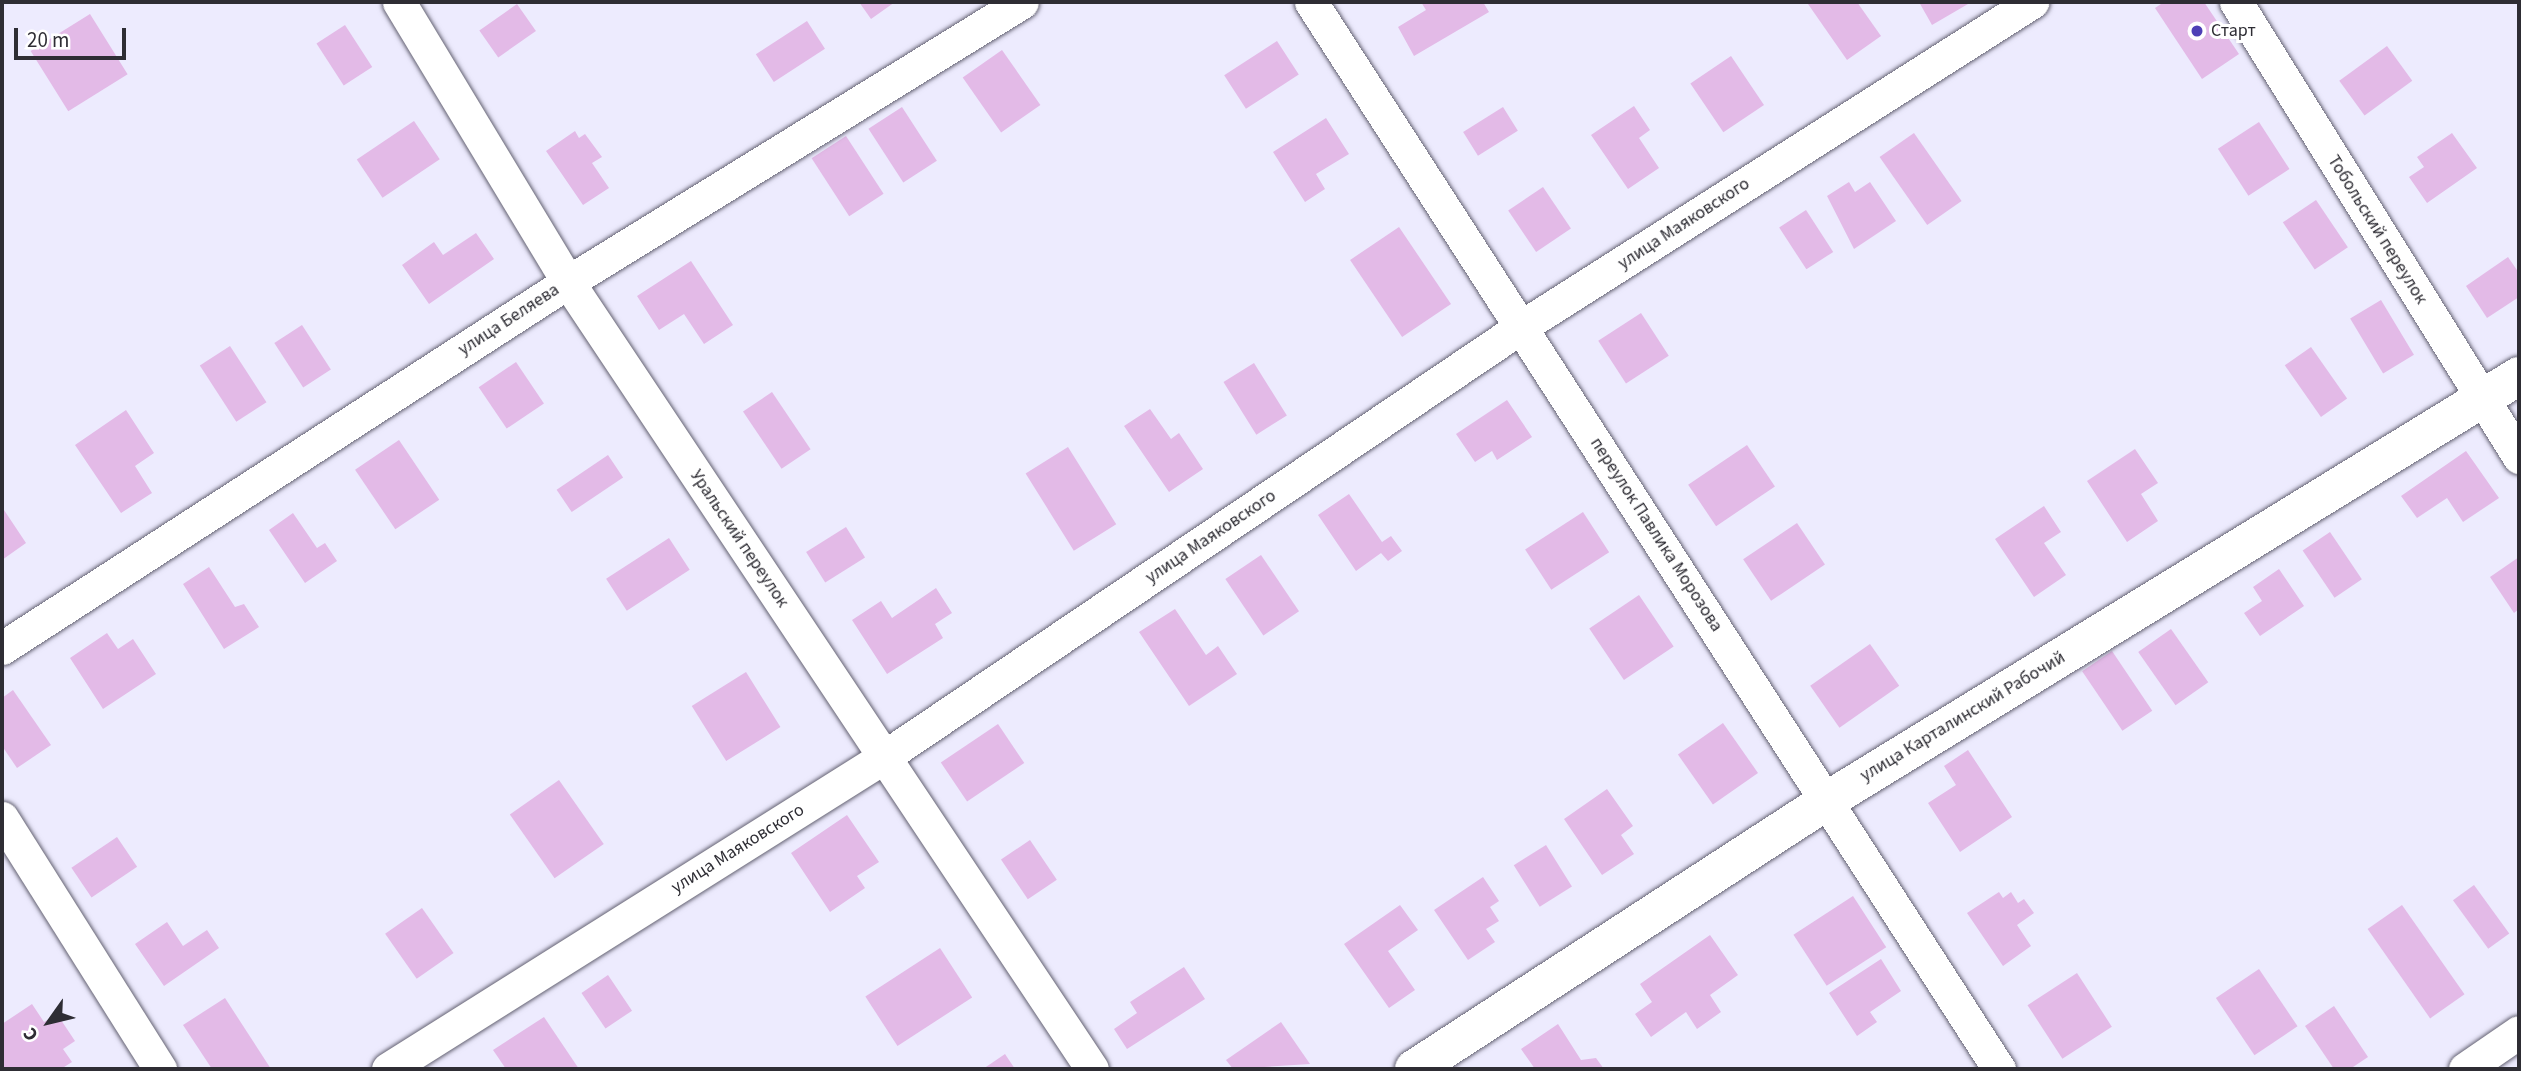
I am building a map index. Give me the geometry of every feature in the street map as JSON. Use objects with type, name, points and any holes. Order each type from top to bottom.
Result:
[{"type":"street","name":"Уральский переулок","points":[[399,2],[568,282],[1091,1069]]},
{"type":"street","name":"улица Беляева","points":[[2,648],[568,282],[1023,2]]},
{"type":"street","name":"переулок Павлика Морозова","points":[[1311,2],[1828,800],[1998,1069]]},
{"type":"street","name":"улица Маяковского","points":[[388,1069],[884,758],[1521,327],[2032,2]]},
{"type":"street","name":"Тобольский переулок","points":[[2236,2],[2519,457]]},
{"type":"street","name":"улица Карталинский Рабочий","points":[[1414,1069],[1828,800],[2519,376]]},
{"type":"street","points":[[2,818],[160,1069]]},
{"type":"street","points":[[2465,1069],[2519,1032]]},
{"type":"building","points":[[859,2],[895,2],[871,19]]},
{"type":"building","points":[[1421,2],[1483,2],[1489,12],[1414,56],[1398,27],[1426,10]]},
{"type":"building","points":[[1857,2],[1881,36],[1847,60],[1808,4]]},
{"type":"building","points":[[1919,2],[1967,2],[1968,4],[1932,25]]},
{"type":"building","name":"Старт","points":[[2164,2],[2204,2],[2239,54],[2202,79],[2155,8]]},
{"type":"building","points":[[517,4],[536,31],[498,57],[479,30]]},
{"type":"building","points":[[90,14],[128,74],[68,111],[31,51]]},
{"type":"building","points":[[807,21],[825,49],[774,82],[756,54]]},
{"type":"building","points":[[345,25],[372,67],[344,85],[316,44]]},
{"type":"building","points":[[1277,41],[1299,75],[1246,109],[1224,75]]},
{"type":"building","points":[[2387,46],[2412,81],[2365,115],[2339,81]]},
{"type":"building","points":[[1002,50],[1040,105],[1001,132],[963,78]]},
{"type":"building","points":[[1731,56],[1764,105],[1723,132],[1690,83]]},
{"type":"building","points":[[1634,106],[1650,130],[1639,138],[1659,168],[1628,189],[1591,135]]},
{"type":"building","points":[[902,107],[937,161],[903,182],[868,129]]},
{"type":"building","points":[[1503,107],[1518,131],[1478,156],[1463,132]]},
{"type":"building","points":[[1326,118],[1349,154],[1316,174],[1325,189],[1305,202],[1273,152]]},
{"type":"building","points":[[414,121],[440,159],[383,198],[357,160]]},
{"type":"building","points":[[2259,122],[2289,169],[2248,196],[2218,149]]},
{"type":"building","points":[[575,131],[579,138],[585,134],[602,157],[592,163],[609,188],[583,205],[546,151]]},
{"type":"building","points":[[1914,133],[1962,201],[1927,225],[1880,157]]},
{"type":"building","points":[[2452,133],[2477,168],[2427,203],[2409,177],[2424,167],[2417,157]]},
{"type":"building","points":[[846,136],[884,194],[849,216],[812,158]]},
{"type":"building","points":[[1849,182],[1855,192],[1870,182],[1896,221],[1854,249],[1827,196]]},
{"type":"building","points":[[1543,187],[1571,228],[1536,252],[1508,210]]},
{"type":"building","points":[[2316,200],[2348,247],[2315,270],[2283,222]]},
{"type":"building","points":[[1806,210],[1833,252],[1806,269],[1779,227]]},
{"type":"building","points":[[1399,227],[1451,304],[1402,337],[1350,260]]},
{"type":"building","points":[[476,233],[494,259],[429,304],[402,265],[434,242],[443,255]]},
{"type":"building","points":[[2508,257],[2519,273],[2519,297],[2487,318],[2466,286]]},
{"type":"building","points":[[691,261],[733,325],[704,344],[684,314],[659,330],[637,296]]},
{"type":"building","points":[[2381,300],[2414,355],[2383,373],[2350,319]]},
{"type":"building","points":[[1641,313],[1669,356],[1626,384],[1598,341]]},
{"type":"building","points":[[302,325],[331,369],[303,387],[274,343]]},
{"type":"building","points":[[230,346],[266,402],[236,422],[200,366]]},
{"type":"building","points":[[2311,347],[2347,399],[2321,417],[2285,365]]},
{"type":"building","points":[[516,362],[544,403],[507,429],[479,387]]},
{"type":"building","points":[[1254,363],[1287,416],[1256,435],[1223,382]]},
{"type":"building","points":[[772,392],[811,449],[782,469],[743,412]]},
{"type":"building","points":[[1507,400],[1532,437],[1497,460],[1492,451],[1475,462],[1456,434]]},
{"type":"building","points":[[1150,409],[1171,439],[1179,433],[1203,469],[1169,492],[1124,426]]},
{"type":"building","points":[[126,410],[154,453],[135,466],[152,493],[121,513],[75,445]]},
{"type":"building","points":[[399,440],[439,500],[395,529],[355,470]]},
{"type":"building","points":[[1747,445],[1775,486],[1716,526],[1688,485]]},
{"type":"building","points":[[1068,447],[1116,524],[1074,551],[1026,473]]},
{"type":"building","points":[[2135,449],[2158,483],[2141,494],[2158,521],[2127,542],[2087,481]]},
{"type":"building","points":[[2466,451],[2499,498],[2463,522],[2447,498],[2417,518],[2401,496]]},
{"type":"building","points":[[608,455],[623,477],[572,512],[557,490]]},
{"type":"building","points":[[1349,494],[1382,542],[1391,536],[1402,551],[1388,561],[1381,553],[1356,571],[1318,515]]},
{"type":"building","points":[[2044,506],[2061,532],[2044,543],[2066,575],[2034,597],[1995,539]]},
{"type":"building","points":[[2,507],[26,543],[2,560]]},
{"type":"building","points":[[1583,512],[1609,552],[1551,590],[1525,550]]},
{"type":"building","points":[[293,513],[317,548],[325,543],[337,561],[305,583],[269,530]]},
{"type":"building","points":[[1797,523],[1825,564],[1771,601],[1743,559]]},
{"type":"building","points":[[846,527],[865,558],[825,582],[806,552]]},
{"type":"building","points":[[2330,532],[2362,579],[2335,598],[2303,550]]},
{"type":"building","points":[[669,538],[690,570],[627,611],[606,579]]},
{"type":"building","points":[[1261,555],[1299,611],[1263,635],[1225,579]]},
{"type":"building","points":[[2519,557],[2519,609],[2514,613],[2490,577]]},
{"type":"building","points":[[209,567],[235,607],[244,604],[259,627],[224,649],[183,584]]},
{"type":"building","points":[[2279,569],[2304,606],[2260,636],[2244,613],[2262,601],[2253,587]]},
{"type":"building","points":[[936,588],[952,613],[935,624],[943,638],[887,674],[852,620],[881,601],[892,618]]},
{"type":"building","points":[[1639,595],[1674,646],[1624,680],[1589,629]]},
{"type":"building","points":[[1175,609],[1206,655],[1218,646],[1237,674],[1189,706],[1139,632]]},
{"type":"building","points":[[2171,629],[2208,682],[2176,705],[2138,652]]},
{"type":"building","points":[[107,633],[118,649],[133,639],[156,674],[103,709],[70,658]]},
{"type":"building","points":[[1870,644],[1899,686],[1839,728],[1810,686]]},
{"type":"building","points":[[2112,651],[2152,711],[2122,731],[2082,671]]},
{"type":"building","points":[[746,672],[780,727],[726,761],[692,706]]},
{"type":"building","points":[[13,690],[51,745],[17,768],[2,746],[2,698]]},
{"type":"building","points":[[1723,723],[1758,773],[1713,805],[1678,755]]},
{"type":"building","points":[[998,724],[1024,763],[967,802],[941,763]]},
{"type":"building","points":[[1968,750],[2012,817],[1960,852],[1928,803],[1956,785],[1944,766]]},
{"type":"building","points":[[559,780],[604,844],[555,878],[510,814]]},
{"type":"building","points":[[1607,789],[1633,826],[1621,835],[1634,854],[1602,875],[1564,819]]},
{"type":"building","points":[[847,815],[879,862],[857,876],[865,888],[830,912],[791,853]]},
{"type":"building","points":[[117,837],[137,867],[92,898],[71,868]]},
{"type":"building","points":[[1030,840],[1057,880],[1028,899],[1001,860]]},
{"type":"building","points":[[1546,845],[1572,887],[1540,907],[1514,865]]},
{"type":"building","points":[[1483,877],[1499,901],[1490,907],[1499,921],[1486,929],[1495,942],[1468,960],[1434,910]]},
{"type":"building","points":[[2474,885],[2509,934],[2488,949],[2453,900]]},
{"type":"building","points":[[1999,892],[2003,898],[2011,892],[2018,903],[2024,899],[2034,913],[2017,925],[2031,946],[2003,966],[1967,913]]},
{"type":"building","points":[[1853,896],[1886,947],[1827,986],[1793,935]]},
{"type":"building","points":[[1400,905],[1418,930],[1388,951],[1415,990],[1389,1008],[1344,944]]},
{"type":"building","points":[[2402,905],[2465,994],[2430,1018],[2368,929]]},
{"type":"building","points":[[422,908],[454,953],[417,979],[385,934]]},
{"type":"building","points":[[167,922],[183,946],[207,930],[219,948],[164,986],[135,944]]},
{"type":"building","points":[[1710,935],[1738,975],[1710,995],[1721,1012],[1697,1029],[1686,1012],[1651,1037],[1635,1014],[1652,1002],[1640,984]]},
{"type":"building","points":[[940,948],[972,997],[897,1046],[865,996]]},
{"type":"building","points":[[1881,959],[1901,991],[1870,1012],[1877,1022],[1857,1036],[1829,993]]},
{"type":"building","points":[[1184,967],[1205,999],[1127,1049],[1114,1029],[1137,1013],[1130,1002]]},
{"type":"building","points":[[2259,969],[2298,1026],[2254,1055],[2216,998]]},
{"type":"building","points":[[2077,973],[2112,1027],[2062,1059],[2028,1005]]},
{"type":"building","points":[[608,975],[632,1011],[606,1029],[581,993]]},
{"type":"building","points":[[225,998],[271,1069],[212,1069],[183,1025]]},
{"type":"building","points":[[32,1004],[44,1022],[57,1014],[75,1041],[63,1049],[72,1062],[61,1069],[2,1069],[2,1024]]},
{"type":"building","points":[[2334,1006],[2368,1057],[2350,1069],[2334,1069],[2305,1026]]},
{"type":"building","points":[[544,1017],[579,1069],[506,1069],[493,1050]]},
{"type":"building","points":[[1281,1022],[1310,1064],[1233,1069],[1226,1060]]},
{"type":"building","points":[[1558,1024],[1581,1060],[1596,1058],[1604,1069],[1535,1069],[1521,1049]]},
{"type":"building","points":[[1005,1054],[1015,1069],[983,1069]]},
{"type":"place","name":"Старт","points":[[2197,31]]}]
